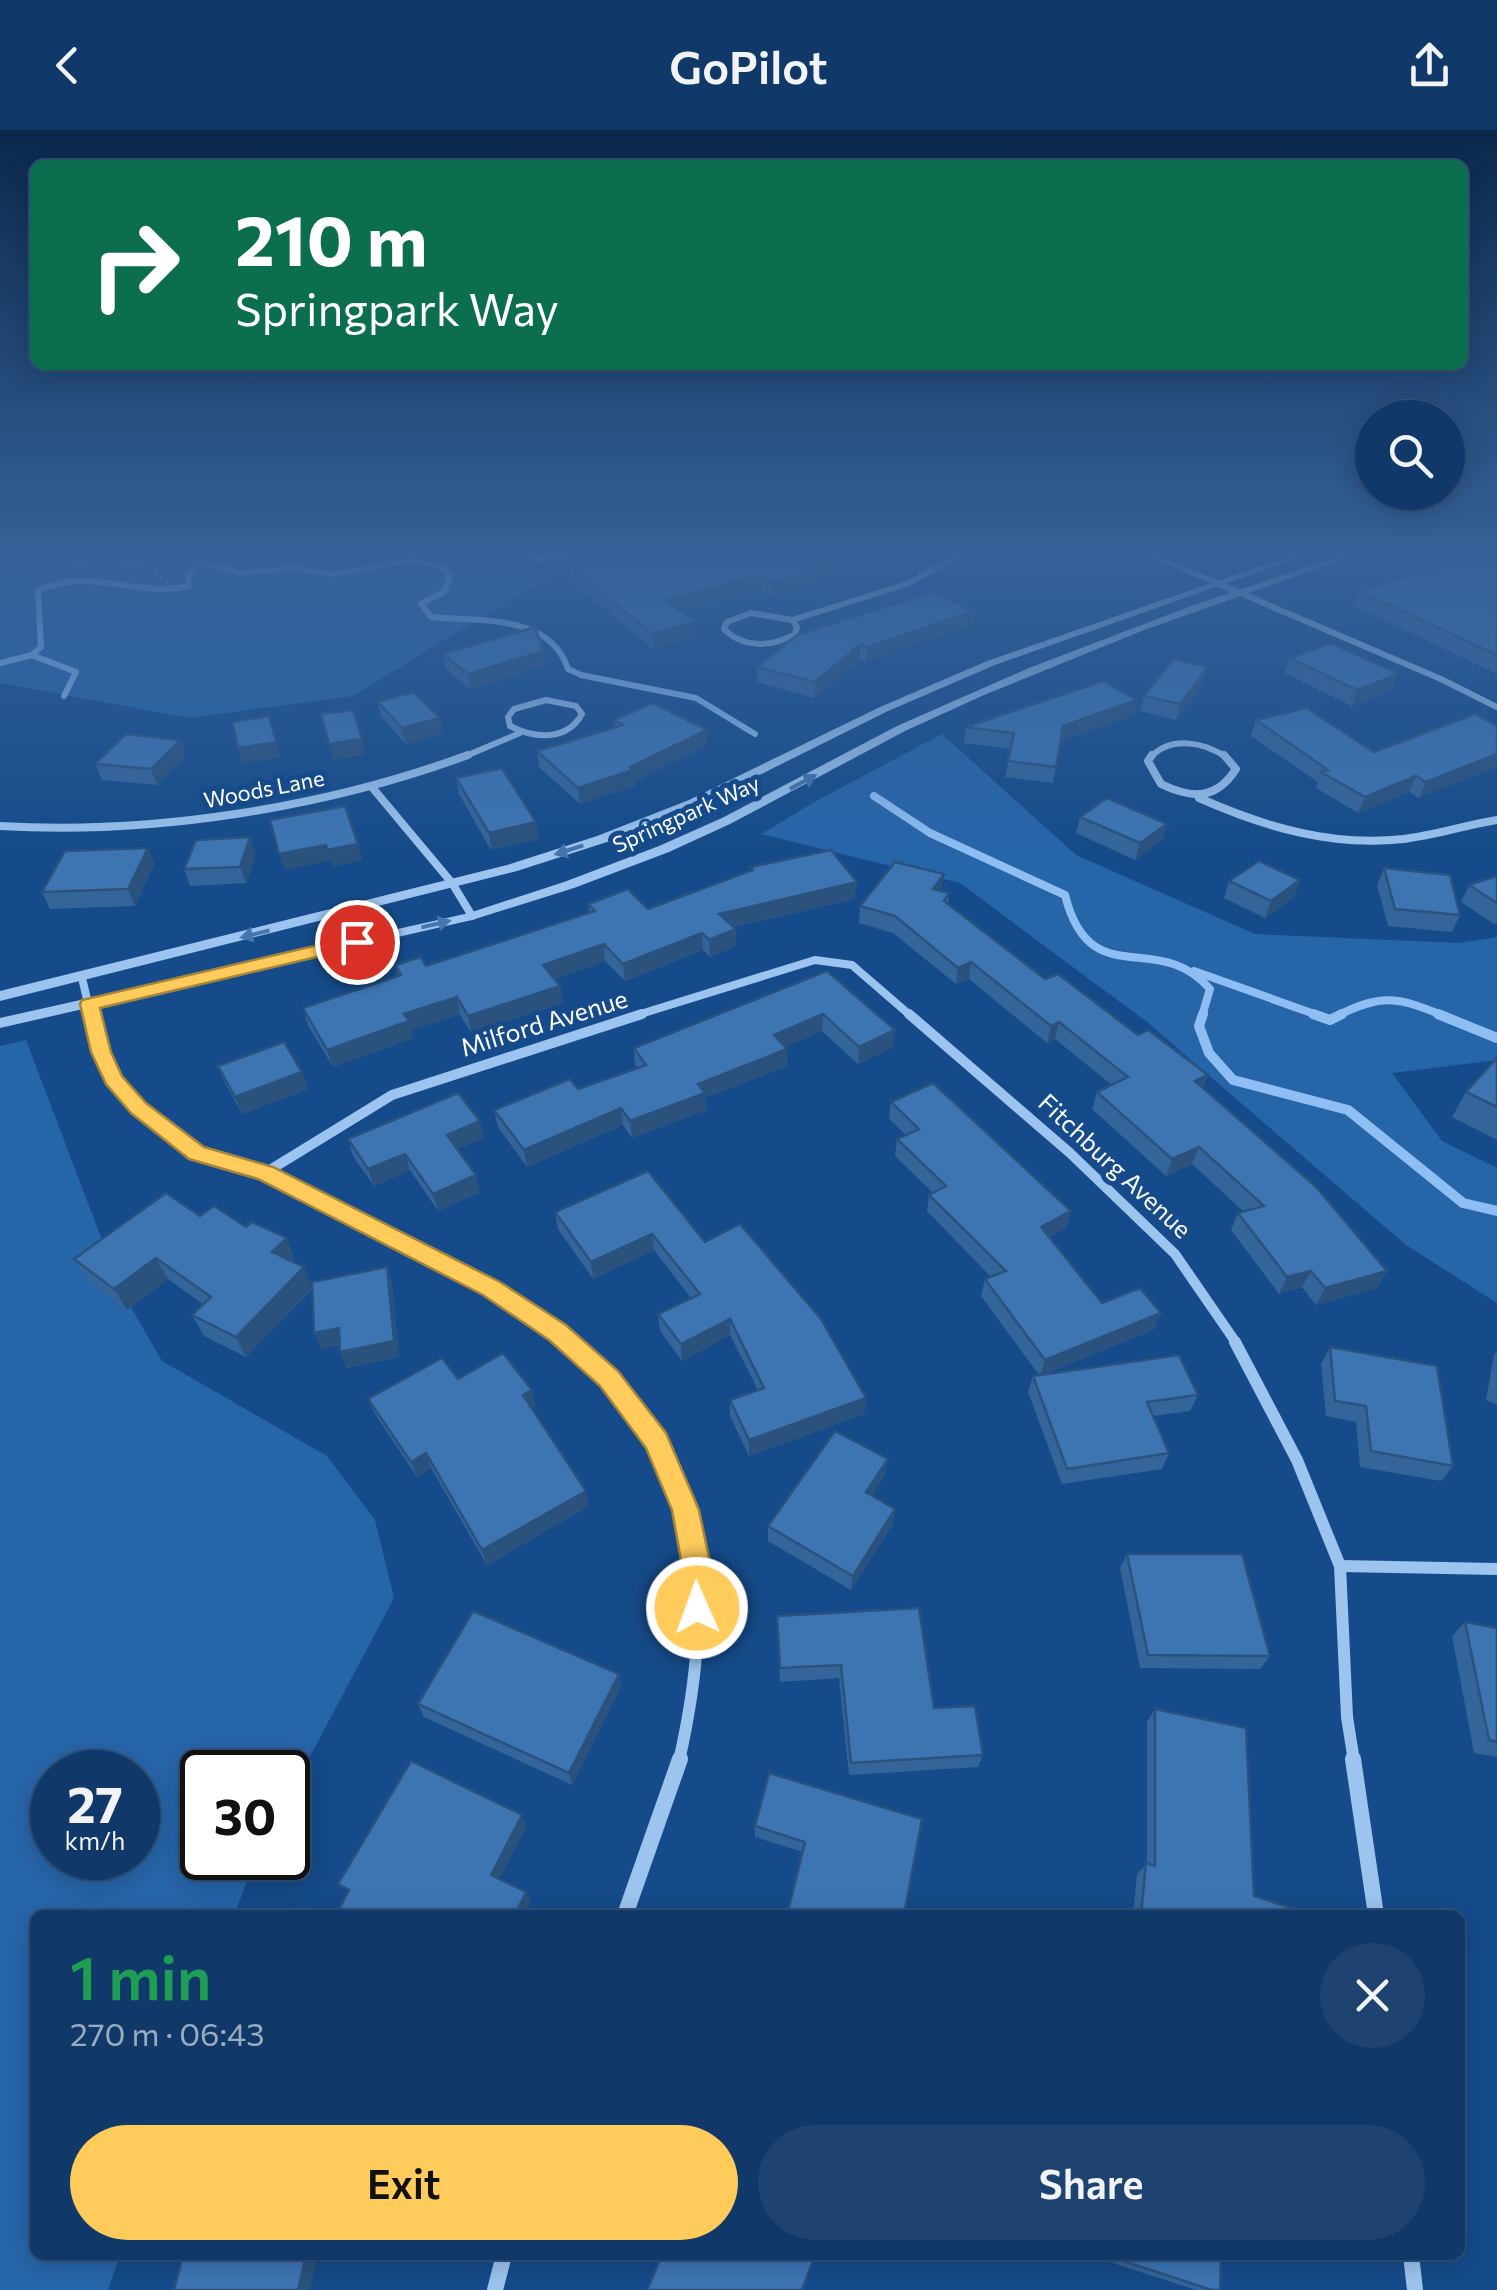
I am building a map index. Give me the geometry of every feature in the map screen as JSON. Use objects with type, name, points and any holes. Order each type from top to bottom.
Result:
[{"type":"street","name":"Springpark Way","points":[[0,996],[452,884],[602,839],[693,804],[884,709],[1017,654]]},
{"type":"street","name":"Springpark Way","points":[[0,1023],[472,916],[537,897],[648,857],[988,688],[1077,654]]},
{"type":"street","points":[[1384,654],[1497,707]]},
{"type":"street","points":[[563,701],[576,706],[582,714],[579,723],[564,732],[542,736],[520,732],[510,726],[508,718],[514,709],[528,703],[563,701]]},
{"type":"street","name":"Woods Lane","points":[[0,826],[105,830],[196,820],[371,786],[476,755],[520,732]]},
{"type":"street","points":[[1200,798],[1220,791],[1230,779],[1236,769],[1230,758],[1213,748],[1191,744],[1169,744],[1154,750],[1148,760],[1162,784],[1257,825],[1330,840],[1435,834],[1497,820]]},
{"type":"street","points":[[371,786],[452,884],[472,916]]},
{"type":"street","name":"Milford Avenue","points":[[265,1173],[392,1095],[436,1078],[815,960],[852,965]]},
{"type":"street","name":"Fitchburg Avenue","points":[[852,965],[1070,1154],[1175,1254],[1236,1343],[1297,1460],[1340,1566],[1347,1717],[1375,1910]]},
{"type":"street","points":[[82,978],[101,1052],[113,1080],[138,1108],[196,1153],[265,1173],[492,1288],[558,1332],[609,1378],[657,1442],[686,1510],[699,1577],[693,1670],[680,1759],[627,1910]]},
{"type":"street","points":[[1340,1566],[1497,1569]]},
{"type":"street","points":[[495,2290],[503,2260]]},
{"type":"street","points":[[1412,2260],[1415,2290]]},
{"type":"shaded area","points":[[0,654],[422,654],[353,696],[190,718],[0,683]]},
{"type":"shaded area","points":[[942,734],[1076,855],[1255,934],[1459,943],[1497,937],[1497,1060],[1392,1073],[1442,1141],[1497,1168],[1497,1303],[1406,1245],[1147,1022],[960,883],[761,834]]},
{"type":"shaded area","points":[[26,1040],[121,1290],[162,1361],[327,1456],[375,1520],[394,1598],[310,1756],[310,1750],[180,1750],[180,1880],[248,1880],[236,1910],[30,1910],[30,2260],[118,2260],[108,2290],[0,2290],[0,1046]]},
{"type":"building","points":[[444,654],[534,654],[468,674]]},
{"type":"building","points":[[774,654],[849,654],[815,682],[757,667]]},
{"type":"building","points":[[1301,654],[1355,654],[1399,674],[1357,690],[1290,658]]},
{"type":"building","points":[[1173,659],[1208,667],[1180,704],[1144,696]]},
{"type":"building","points":[[1103,681],[1137,700],[1063,726],[1056,767],[1008,761],[1014,733],[966,727]]},
{"type":"building","points":[[414,692],[440,718],[402,728],[378,702]]},
{"type":"building","points":[[653,703],[707,730],[630,767],[633,770],[578,788],[537,751],[623,725],[614,720]]},
{"type":"building","points":[[1307,708],[1374,752],[1475,714],[1497,726],[1497,754],[1426,782],[1416,776],[1365,797],[1321,772],[1328,770],[1256,720]]},
{"type":"building","points":[[353,710],[362,739],[329,744],[321,714]]},
{"type":"building","points":[[269,716],[276,742],[238,748],[232,722]]},
{"type":"building","points":[[126,734],[180,740],[151,769],[95,764]]},
{"type":"building","points":[[502,768],[536,822],[489,833],[456,778]]},
{"type":"building","points":[[1107,798],[1167,824],[1140,843],[1080,817]]},
{"type":"building","points":[[345,806],[358,844],[327,850],[326,845],[279,854],[270,820]]},
{"type":"building","points":[[250,837],[240,867],[184,869],[196,840]]},
{"type":"building","points":[[148,848],[128,889],[42,892],[65,851]]},
{"type":"building","points":[[831,850],[857,882],[719,914],[736,929],[709,940],[702,933],[623,964],[604,944],[543,965],[560,986],[468,1016],[457,997],[404,1014],[409,1021],[327,1050],[303,1008],[401,975],[395,965],[421,957],[426,966],[595,911],[588,904],[628,889],[648,909],[753,870],[751,867]]},
{"type":"building","points":[[1259,861],[1300,880],[1271,901],[1229,881]]},
{"type":"building","points":[[895,862],[944,874],[933,889],[949,893],[944,901],[1045,979],[1058,974],[1138,1035],[1148,1030],[1208,1075],[1195,1081],[1316,1187],[1387,1271],[1325,1288],[1311,1271],[1287,1277],[1238,1213],[1264,1206],[1199,1147],[1172,1159],[1097,1092],[1128,1077],[1059,1022],[1051,1026],[971,962],[958,968],[895,916],[860,906]]},
{"type":"building","points":[[1384,868],[1450,875],[1460,915],[1395,909]]},
{"type":"building","points":[[1497,876],[1497,903],[1469,885]]},
{"type":"building","points":[[827,971],[895,1030],[859,1047],[823,1014],[774,1035],[787,1049],[698,1084],[705,1093],[630,1121],[621,1108],[524,1150],[494,1110],[570,1079],[578,1089],[646,1065],[634,1048]]},
{"type":"building","points":[[284,1042],[302,1072],[235,1097],[218,1066]]},
{"type":"building","points":[[1497,1058],[1497,1107],[1466,1092]]},
{"type":"building","points":[[933,1083],[1071,1211],[1041,1227],[1102,1303],[1140,1288],[1161,1313],[1045,1360],[985,1279],[1006,1271],[929,1195],[946,1186],[897,1139],[919,1129],[891,1102]]},
{"type":"building","points":[[458,1093],[480,1121],[447,1135],[476,1175],[433,1194],[405,1154],[368,1169],[348,1139]]},
{"type":"building","points":[[648,1171],[705,1242],[740,1224],[821,1319],[866,1398],[749,1440],[730,1400],[764,1388],[730,1319],[681,1344],[658,1314],[700,1294],[652,1234],[591,1262],[555,1212]]},
{"type":"building","points":[[166,1193],[200,1216],[214,1206],[246,1227],[252,1222],[287,1238],[272,1252],[304,1267],[236,1337],[192,1315],[211,1297],[156,1258],[114,1289],[74,1259]]},
{"type":"building","points":[[387,1267],[394,1341],[340,1352],[339,1328],[314,1333],[312,1282]]},
{"type":"building","points":[[1330,1347],[1437,1366],[1453,1466],[1371,1451],[1366,1406],[1335,1401]]},
{"type":"building","points":[[503,1353],[532,1390],[523,1395],[586,1491],[482,1550],[426,1453],[411,1462],[368,1399],[442,1358],[458,1379]]},
{"type":"building","points":[[1179,1355],[1198,1395],[1147,1402],[1169,1453],[1067,1469],[1033,1376]]},
{"type":"building","points":[[835,1431],[888,1459],[866,1492],[895,1509],[853,1576],[768,1526]]},
{"type":"building","points":[[1127,1554],[1242,1554],[1270,1656],[1148,1655]]},
{"type":"building","points":[[919,1608],[934,1708],[975,1706],[983,1755],[851,1763],[841,1665],[780,1668],[777,1616]]},
{"type":"building","points":[[473,1611],[619,1674],[569,1773],[418,1704]]},
{"type":"building","points":[[1465,1622],[1497,1628],[1497,1742],[1489,1740]]},
{"type":"building","points":[[1155,1709],[1246,1728],[1254,1896],[1298,1910],[1141,1910],[1146,1863],[1155,1866]]},
{"type":"building","points":[[411,1761],[522,1815],[491,1875],[526,1892],[517,1910],[339,1910],[349,1890],[338,1884]]},
{"type":"building","points":[[769,1773],[922,1819],[905,1910],[788,1910],[805,1842],[755,1826]]},
{"type":"building","points":[[182,2260],[305,2260],[298,2290],[174,2290]]},
{"type":"building","points":[[660,2260],[813,2260],[802,2290],[647,2290]]},
{"type":"building","points":[[1120,2260],[1221,2260],[1220,2290]]},
{"type":"waterway","points":[[560,654],[568,669],[581,675],[696,698],[755,734]]},
{"type":"waterway","points":[[0,663],[32,655]]},
{"type":"waterway","points":[[32,655],[76,672],[64,696]]},
{"type":"waterway","points":[[874,796],[930,833],[1065,895],[1076,925],[1091,943],[1108,953],[1169,963],[1190,972],[1210,989],[1202,1016]]},
{"type":"waterway","points":[[1194,971],[1320,1016]]},
{"type":"waterway","points":[[1337,1016],[1366,1004],[1390,1000],[1444,1016]]},
{"type":"waterway","points":[[1203,1014],[1199,1026],[1209,1053],[1233,1080],[1348,1110],[1463,1203],[1497,1211]]},
{"type":"waterway","points":[[1313,1014],[1330,1020],[1342,1014]]},
{"type":"waterway","points":[[1438,1014],[1497,1038]]},
{"type":"route","points":[[357,942],[89,1004],[101,1052],[113,1080],[138,1108],[196,1153],[265,1173],[492,1288],[558,1332],[609,1378],[657,1442],[686,1510],[699,1577],[697,1608]]}]
